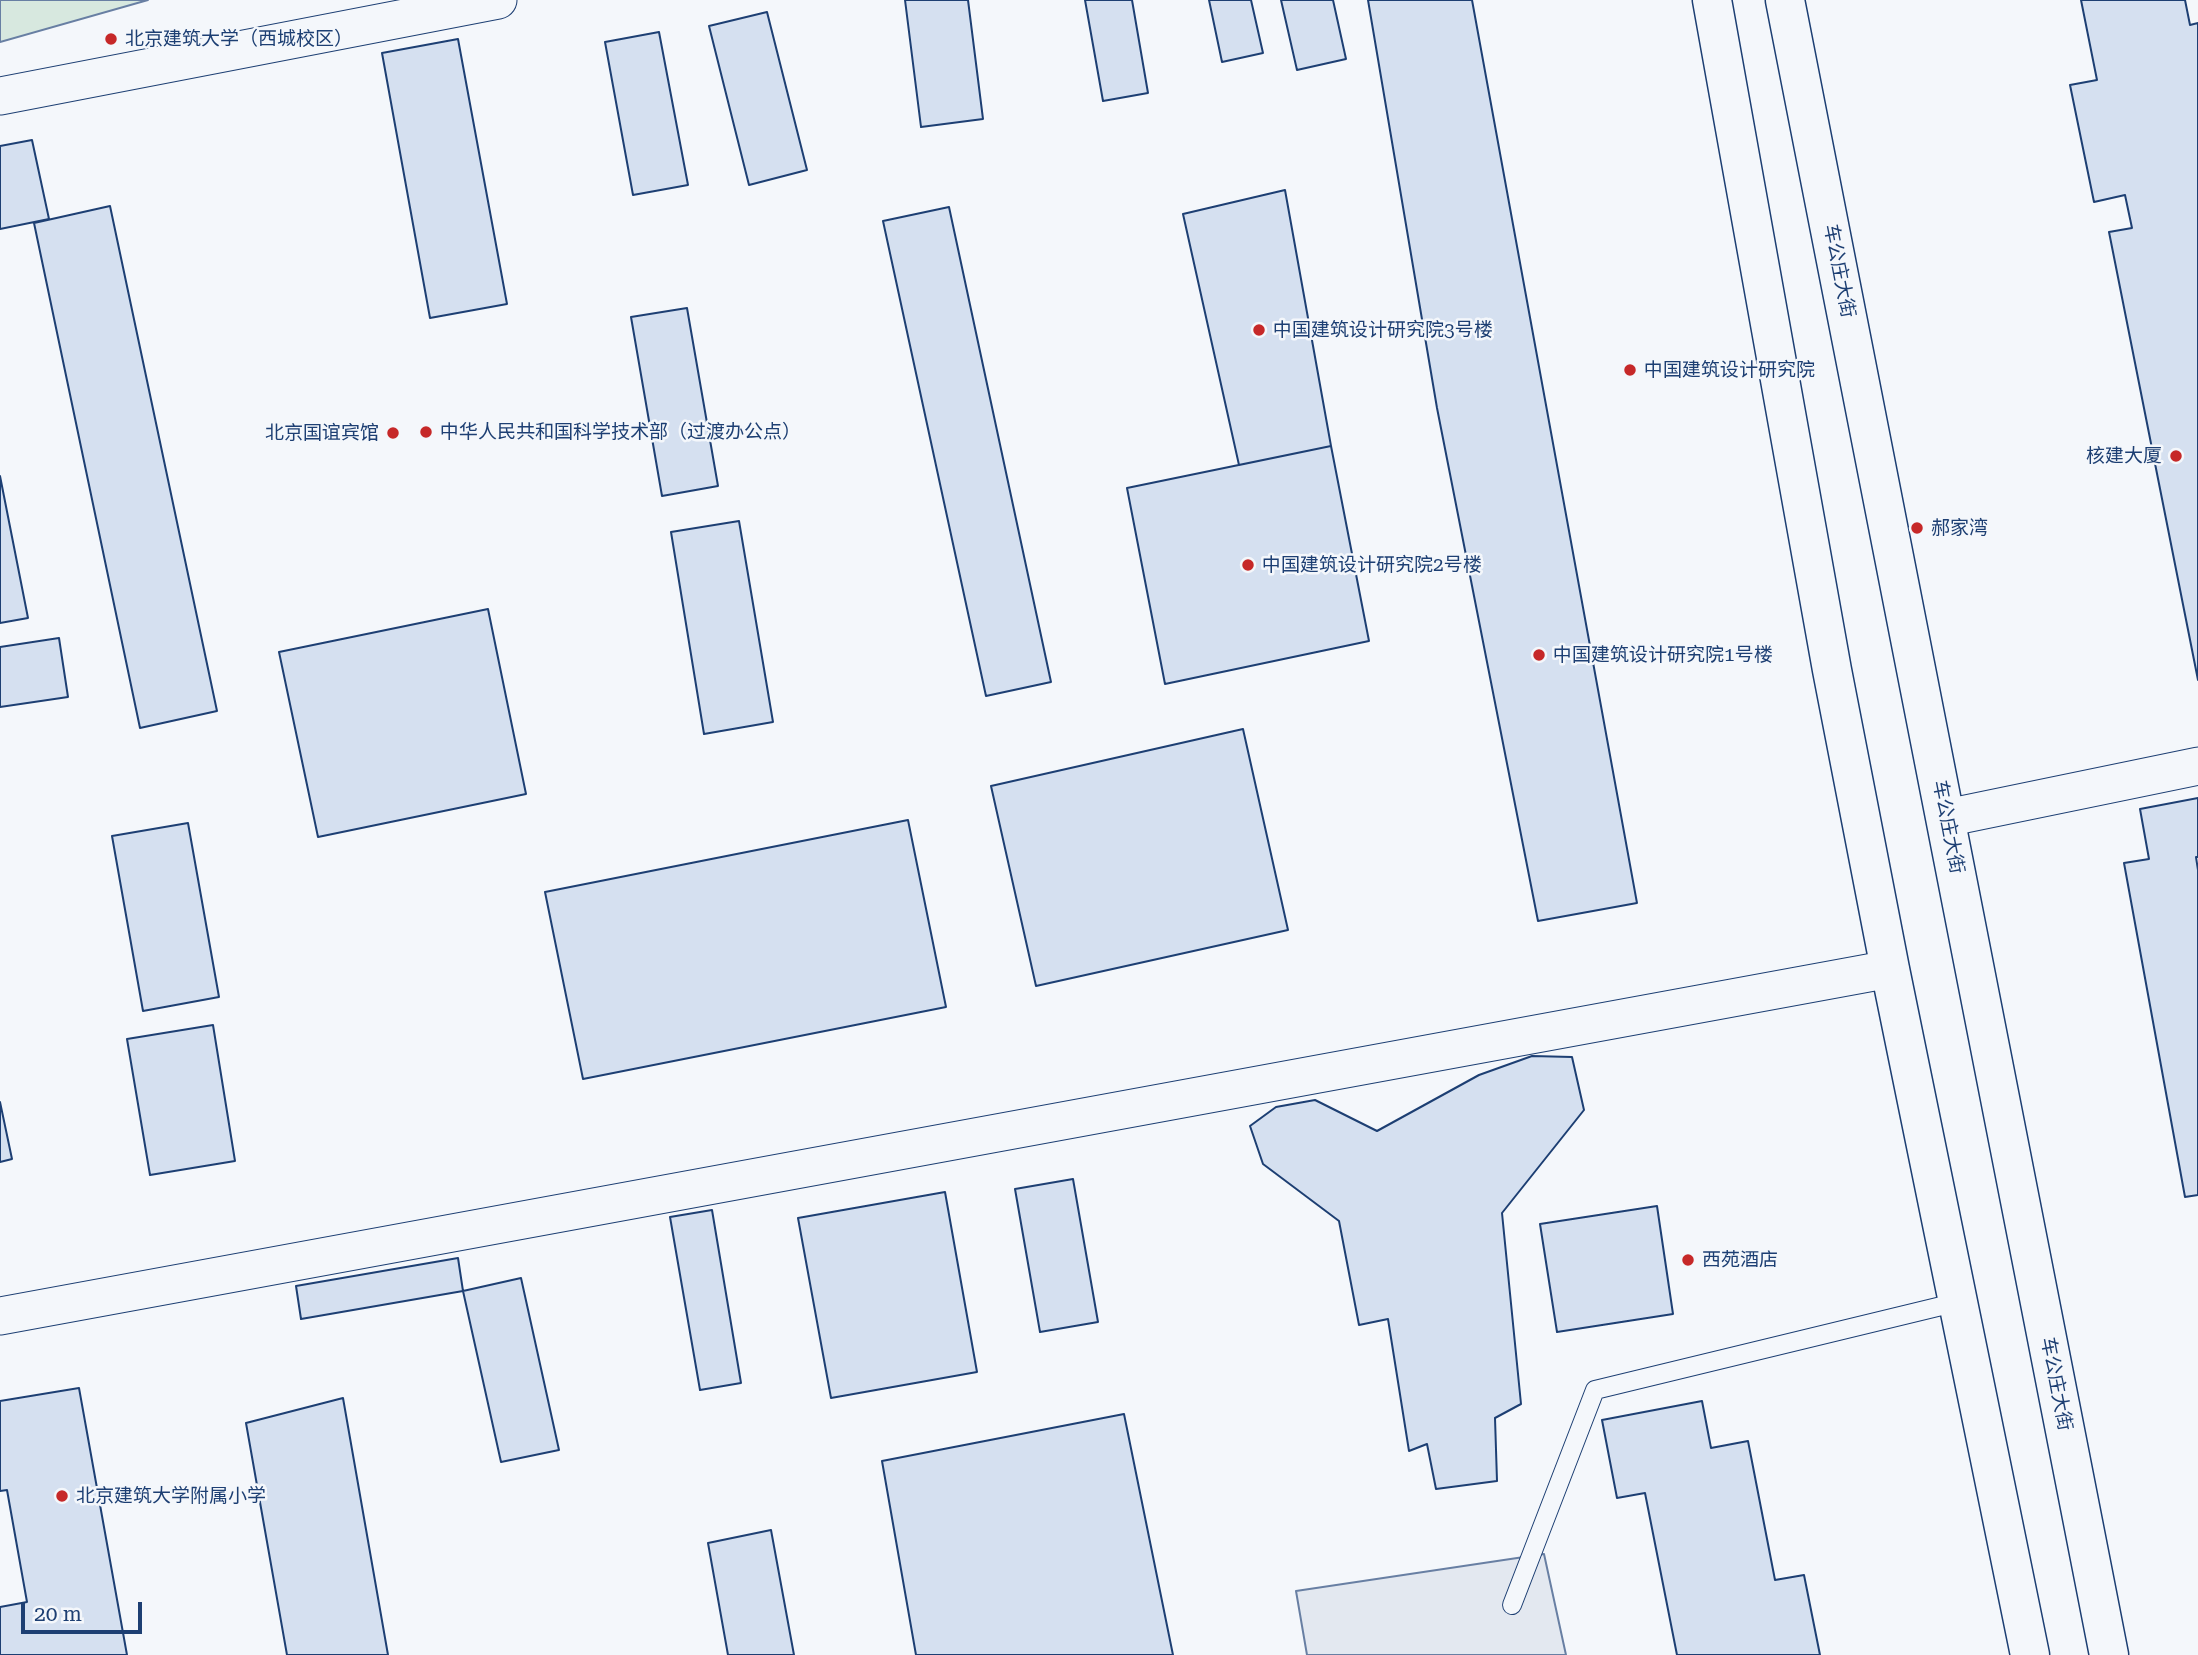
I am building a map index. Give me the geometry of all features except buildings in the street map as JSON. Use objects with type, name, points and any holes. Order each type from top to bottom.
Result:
[{"type":"main road","points":[[1712,0],[1832,670],[1890,969],[2031,1655]]},
{"type":"main road","name":"车公庄大街","points":[[1785,0],[2109,1655]]},
{"type":"street","points":[[0,96],[498,0]]},
{"type":"street","points":[[1946,818],[2198,766]]},
{"type":"street","points":[[0,1317],[1890,969]]},
{"type":"lane","points":[[1512,1605],[1595,1390],[1958,1302]]},
{"type":"shaded area","points":[[0,0],[148,0],[0,42]]},
{"type":"shaded area","points":[[1544,1554],[1566,1655],[1307,1655],[1296,1591]]},
{"type":"place","name":"北京建筑大学（西城校区）","points":[[111,39]]},
{"type":"place","name":"中国建筑设计研究院3号楼","points":[[1259,330]]},
{"type":"place","name":"中国建筑设计研究院","points":[[1630,370]]},
{"type":"place","name":"中华人民共和国科学技术部（过渡办公点）","points":[[426,432]]},
{"type":"place","name":"北京国谊宾馆","points":[[393,433]]},
{"type":"place","name":"核建大厦","points":[[2176,456]]},
{"type":"place","name":"郝家湾","points":[[1917,528]]},
{"type":"place","name":"中国建筑设计研究院2号楼","points":[[1248,565]]},
{"type":"place","name":"中国建筑设计研究院1号楼","points":[[1539,655]]},
{"type":"place","name":"西苑酒店","points":[[1688,1260]]},
{"type":"place","name":"北京建筑大学附属小学","points":[[62,1496]]}]
